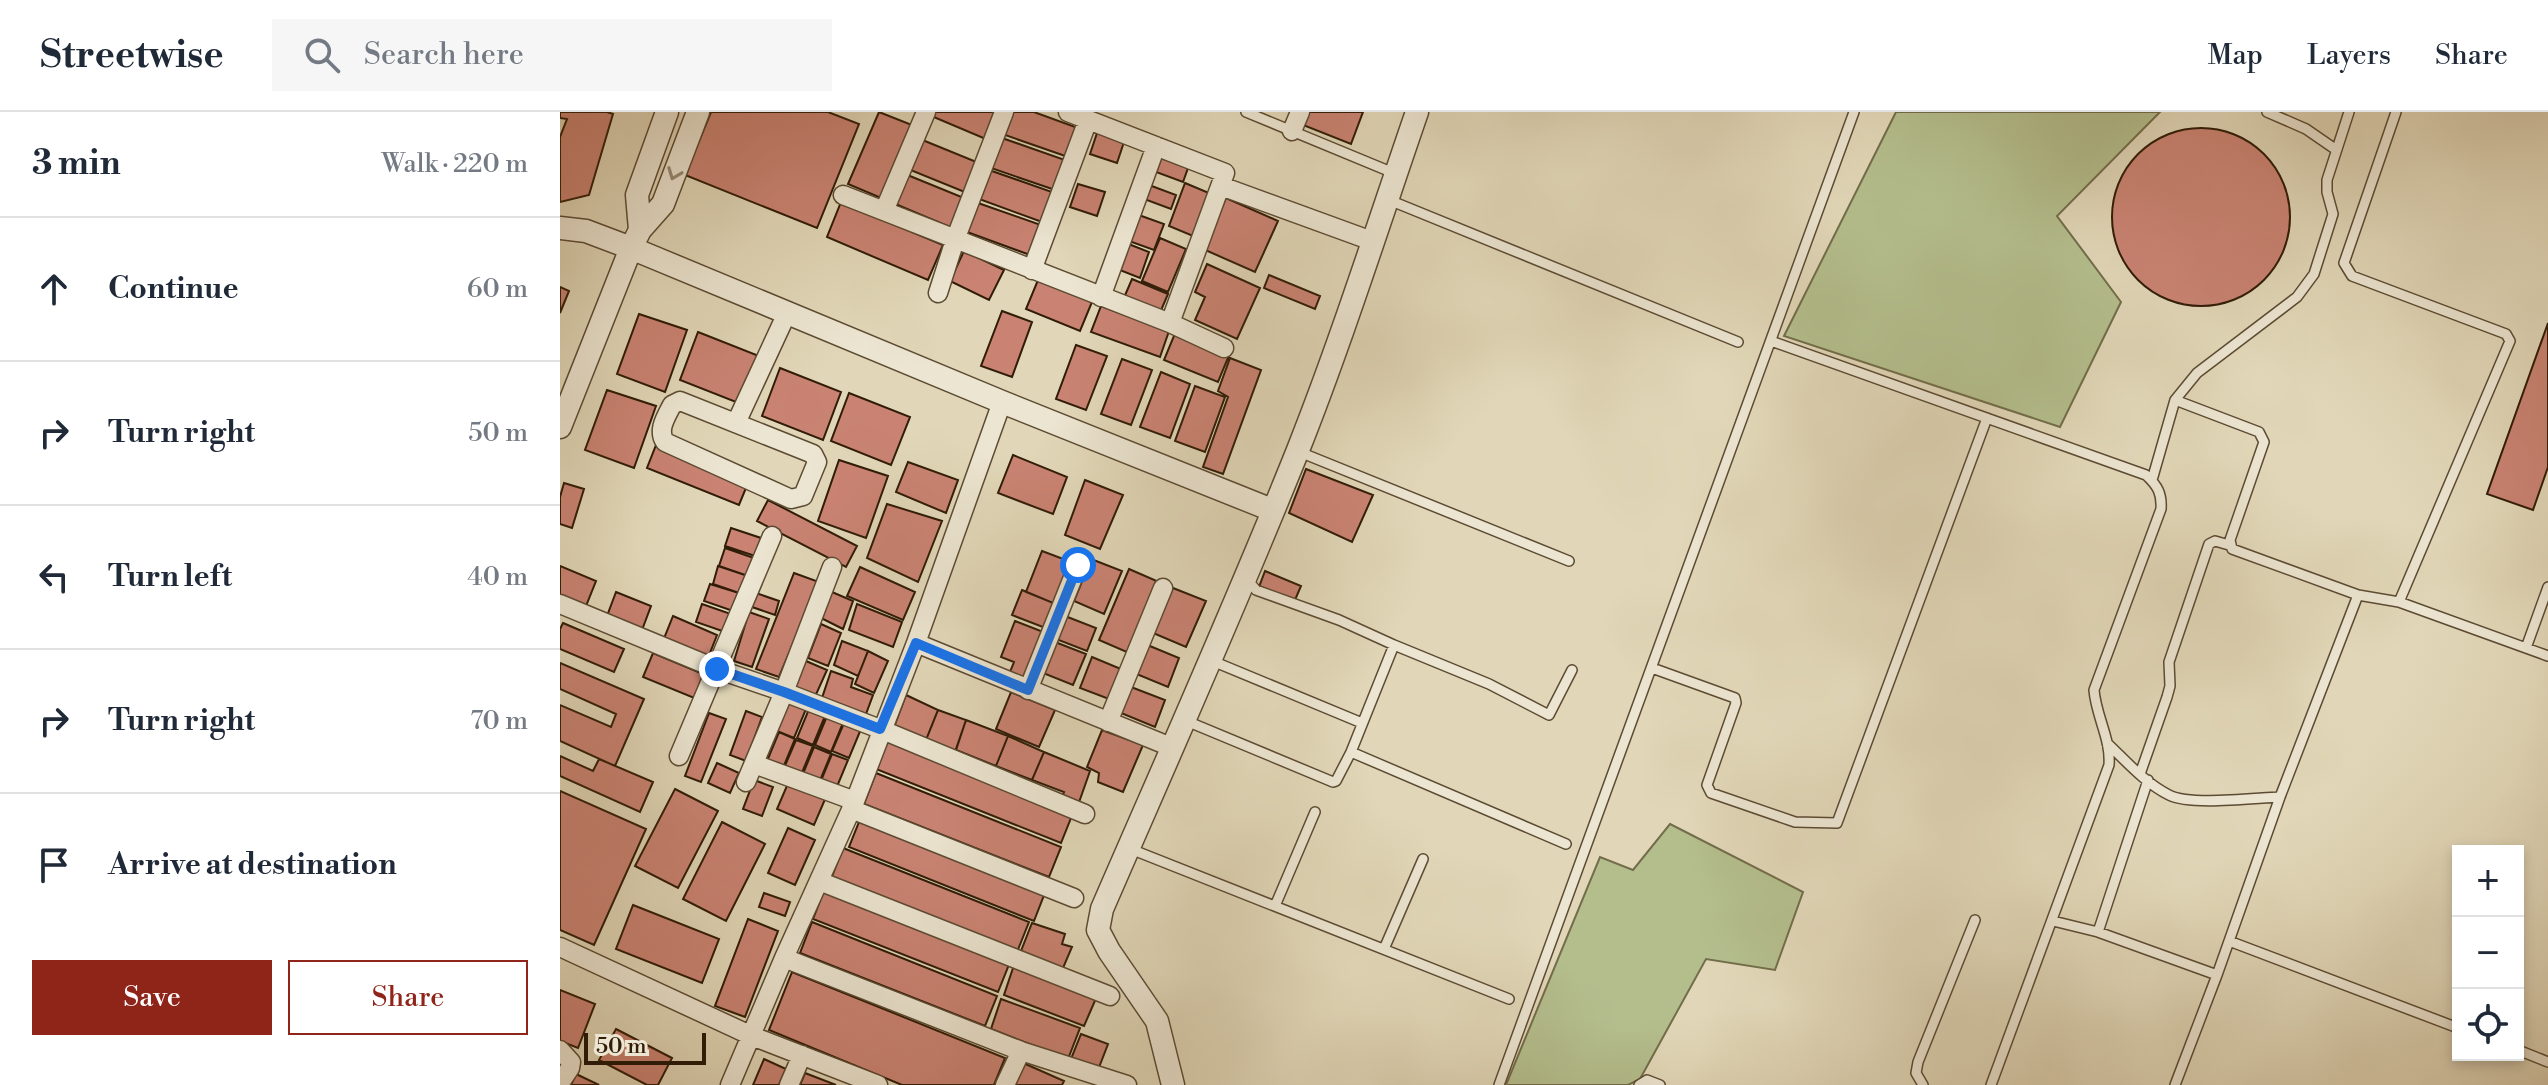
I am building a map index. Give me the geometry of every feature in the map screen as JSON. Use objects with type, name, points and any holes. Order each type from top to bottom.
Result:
[{"type":"street","points":[[562,418],[635,239],[663,204],[696,116],[668,112],[637,195],[635,239]]},
{"type":"street","points":[[884,211],[926,112]]},
{"type":"street","points":[[938,293],[1004,112]]},
{"type":"street","points":[[1068,112],[1225,173],[1170,323]]},
{"type":"street","points":[[1292,131],[1300,112]]},
{"type":"street","points":[[1173,1085],[1157,1021],[1098,930],[1102,909],[1274,513],[1358,290],[1417,112]]},
{"type":"street","points":[[1032,270],[1088,120]]},
{"type":"street","points":[[1101,297],[1156,146]]},
{"type":"street","points":[[1221,186],[1372,241]]},
{"type":"street","points":[[843,195],[1170,323],[1224,348]]},
{"type":"street","points":[[560,228],[635,239],[787,313],[1274,513]]},
{"type":"street","points":[[736,423],[787,313]]},
{"type":"street","points":[[680,401],[736,423],[813,454],[817,462],[803,496],[791,499],[665,442],[661,436],[672,405],[680,401]]},
{"type":"street","points":[[730,1085],[853,805],[916,643],[1002,402]]},
{"type":"street","points":[[679,756],[772,536]]},
{"type":"street","points":[[1028,690],[1078,565]]},
{"type":"street","points":[[746,782],[832,567]]},
{"type":"street","points":[[1108,722],[1163,588]]},
{"type":"street","points":[[560,604],[717,669],[880,729],[1085,814]]},
{"type":"street","points":[[916,643],[1171,747]]},
{"type":"street","points":[[754,764],[1074,898]]},
{"type":"street","points":[[819,881],[1110,996]]},
{"type":"street","points":[[560,947],[752,1036],[878,1085]]},
{"type":"street","points":[[784,958],[1021,1051],[1127,1085]]},
{"type":"street","points":[[560,1050],[571,1062],[560,1083]]},
{"type":"street","points":[[1005,1085],[1021,1051]]},
{"type":"street","points":[[789,1085],[802,1055]]},
{"type":"lane","points":[[1246,112],[1396,174]]},
{"type":"lane","points":[[1499,1085],[1854,112]]},
{"type":"lane","points":[[2267,112],[2306,129],[2335,149]]},
{"type":"lane","points":[[2152,480],[2175,400],[2197,373],[2297,297],[2314,274],[2333,214],[2327,180],[2349,112]]},
{"type":"lane","points":[[2396,112],[2344,263],[2346,270],[2352,276],[2506,334],[2510,341],[2399,602]]},
{"type":"lane","points":[[1387,199],[1738,342]]},
{"type":"lane","points":[[1771,341],[2146,475],[2157,485],[2162,497],[2161,509],[2094,690],[2109,765],[1991,1085]]},
{"type":"lane","points":[[2175,400],[2259,432],[2263,437],[2264,442],[2229,545]]},
{"type":"lane","points":[[1652,668],[1735,698],[1736,703],[1707,785],[1711,793],[1795,822],[1837,823],[1987,418]]},
{"type":"lane","points":[[1297,451],[1569,561]]},
{"type":"lane","points":[[1274,513],[1251,577],[1251,584],[1256,590],[1339,620],[1489,684],[1549,715],[1572,670]]},
{"type":"lane","points":[[2098,932],[2170,686],[2169,662],[2209,544],[2215,541],[2229,545],[2232,549],[2358,595],[2399,602],[2548,656]]},
{"type":"lane","points":[[2526,648],[2548,587]]},
{"type":"lane","points":[[2175,1085],[2358,595]]},
{"type":"lane","points":[[1184,720],[1333,782],[1338,779],[1351,752],[1394,645]]},
{"type":"lane","points":[[1210,660],[1362,723]]},
{"type":"lane","points":[[2107,743],[2144,777],[2177,798],[2280,797]]},
{"type":"lane","points":[[1351,752],[1566,844]]},
{"type":"lane","points":[[1275,906],[1315,812]]},
{"type":"lane","points":[[1128,848],[1509,999]]},
{"type":"lane","points":[[1384,949],[1423,859]]},
{"type":"lane","points":[[1923,1085],[1916,1073],[1918,1062],[1975,920]]},
{"type":"lane","points":[[2053,921],[2098,932],[2217,975]]},
{"type":"lane","points":[[2229,941],[2452,1026]]},
{"type":"lane","points":[[2524,1052],[2548,1062]]},
{"type":"lane","points":[[1639,1085],[1647,1080],[1660,1085]]},
{"type":"green space","points":[[1896,112],[2160,112],[2057,216],[2121,302],[2060,427],[1784,336]]},
{"type":"green space","points":[[1670,824],[1803,892],[1775,970],[1706,959],[1640,1079],[1628,1085],[1506,1085],[1600,857],[1633,870]]},
{"type":"building","points":[[560,112],[613,114],[589,195],[560,202],[560,137],[567,119],[560,118]]},
{"type":"building","points":[[711,112],[828,112],[859,124],[817,228],[685,175]]},
{"type":"building","points":[[879,112],[912,125],[881,198],[848,184]]},
{"type":"building","points":[[931,112],[1000,112],[988,140],[929,115]]},
{"type":"building","points":[[1013,112],[1034,112],[1078,128],[1068,157],[1005,135]]},
{"type":"building","points":[[1308,112],[1363,112],[1351,144],[1303,125]]},
{"type":"building","points":[[2201,128],[2218,129],[2235,135],[2264,154],[2283,183],[2289,200],[2289,234],[2283,251],[2264,280],[2235,299],[2218,305],[2201,306],[2184,305],[2167,299],[2138,280],[2119,251],[2113,234],[2112,217],[2113,200],[2119,183],[2138,154],[2167,135],[2184,129]]},
{"type":"building","points":[[1098,130],[1125,139],[1117,163],[1090,154]]},
{"type":"building","points":[[1002,138],[1065,160],[1055,190],[991,168]]},
{"type":"building","points":[[920,139],[979,163],[967,193],[908,169]]},
{"type":"building","points":[[1161,158],[1188,168],[1183,182],[1156,172]]},
{"type":"building","points":[[989,170],[1052,192],[1042,222],[979,199]]},
{"type":"building","points":[[905,174],[964,198],[952,228],[893,203]]},
{"type":"building","points":[[1185,183],[1209,193],[1193,236],[1169,226]]},
{"type":"building","points":[[1078,184],[1105,192],[1097,216],[1070,207]]},
{"type":"building","points":[[1149,185],[1176,195],[1171,209],[1144,199]]},
{"type":"building","points":[[1226,198],[1278,221],[1255,272],[1203,249]]},
{"type":"building","points":[[841,202],[943,245],[928,280],[827,237]]},
{"type":"building","points":[[978,203],[1041,225],[1030,255],[967,232]]},
{"type":"building","points":[[1136,214],[1164,224],[1154,250],[1126,240]]},
{"type":"building","points":[[1160,238],[1186,249],[1168,292],[1142,281]]},
{"type":"building","points":[[1121,241],[1149,252],[1140,278],[1112,267]]},
{"type":"building","points":[[964,251],[1004,270],[989,300],[950,281]]},
{"type":"building","points":[[1207,264],[1260,288],[1237,339],[1195,320],[1205,297],[1195,292]]},
{"type":"building","points":[[1269,275],[1320,296],[1315,309],[1264,288]]},
{"type":"building","points":[[1132,279],[1168,294],[1159,315],[1123,300]]},
{"type":"building","points":[[1038,280],[1092,302],[1080,331],[1026,309]]},
{"type":"building","points":[[560,287],[569,291],[560,313]]},
{"type":"building","points":[[1101,306],[1169,331],[1160,357],[1091,332]]},
{"type":"building","points":[[1002,311],[1032,322],[1012,377],[981,366]]},
{"type":"building","points":[[639,314],[687,330],[665,392],[617,374]]},
{"type":"building","points":[[2548,323],[2548,467],[2533,510],[2487,494]]},
{"type":"building","points":[[1176,331],[1230,353],[1218,382],[1164,360]]},
{"type":"building","points":[[698,332],[759,356],[741,404],[680,380]]},
{"type":"building","points":[[1076,345],[1107,356],[1086,410],[1056,399]]},
{"type":"building","points":[[1230,358],[1261,370],[1223,474],[1203,467],[1228,397],[1218,391]]},
{"type":"building","points":[[1122,359],[1152,370],[1131,425],[1101,414]]},
{"type":"building","points":[[780,368],[841,392],[823,440],[762,416]]},
{"type":"building","points":[[1161,372],[1190,384],[1170,438],[1140,427]]},
{"type":"building","points":[[1195,386],[1225,397],[1205,452],[1175,441]]},
{"type":"building","points":[[607,390],[656,406],[634,468],[585,450]]},
{"type":"building","points":[[849,393],[910,417],[891,465],[831,441]]},
{"type":"building","points":[[656,445],[748,483],[739,505],[647,468]]},
{"type":"building","points":[[1013,455],[1067,477],[1053,514],[998,493]]},
{"type":"building","points":[[839,460],[888,476],[866,538],[818,521]]},
{"type":"building","points":[[908,462],[958,480],[946,513],[896,492]]},
{"type":"building","points":[[1306,469],[1373,495],[1352,542],[1289,513]]},
{"type":"building","points":[[1085,480],[1123,495],[1100,549],[1065,535]]},
{"type":"building","points":[[564,483],[584,489],[572,528],[560,524],[560,497]]},
{"type":"building","points":[[768,500],[857,546],[846,567],[757,521]]},
{"type":"building","points":[[887,504],[942,521],[918,582],[867,558]]},
{"type":"building","points":[[731,528],[761,538],[755,556],[725,546]]},
{"type":"building","points":[[725,548],[754,558],[748,576],[719,566]]},
{"type":"building","points":[[1042,551],[1074,563],[1058,605],[1026,592]]},
{"type":"building","points":[[1091,559],[1122,571],[1104,614],[1074,601]]},
{"type":"building","points":[[560,566],[596,581],[586,606],[560,596]]},
{"type":"building","points":[[718,566],[748,576],[742,594],[713,584]]},
{"type":"building","points":[[860,567],[915,592],[903,620],[847,596]]},
{"type":"building","points":[[1129,569],[1159,582],[1129,653],[1099,640]]},
{"type":"building","points":[[1265,571],[1301,586],[1295,600],[1259,587]]},
{"type":"building","points":[[794,573],[819,582],[779,677],[756,669]]},
{"type":"building","points":[[710,584],[739,593],[733,611],[704,601]]},
{"type":"building","points":[[1173,588],[1206,601],[1186,647],[1153,633]]},
{"type":"building","points":[[1022,590],[1058,605],[1048,629],[1012,615]]},
{"type":"building","points":[[616,592],[651,606],[642,630],[607,616]]},
{"type":"building","points":[[832,592],[853,601],[843,629],[821,618]]},
{"type":"building","points":[[756,593],[779,601],[775,615],[752,607]]},
{"type":"building","points":[[702,604],[731,614],[725,632],[696,622]]},
{"type":"building","points":[[857,604],[902,622],[893,647],[849,630]]},
{"type":"building","points":[[749,612],[769,619],[752,667],[734,661]]},
{"type":"building","points":[[673,616],[717,635],[708,658],[663,641]]},
{"type":"building","points":[[1065,616],[1096,628],[1087,651],[1056,639]]},
{"type":"building","points":[[1015,621],[1046,633],[1029,679],[1010,672],[1014,662],[1001,657]]},
{"type":"building","points":[[563,623],[624,649],[614,672],[560,649]]},
{"type":"building","points":[[821,624],[841,633],[828,666],[808,658]]},
{"type":"building","points":[[842,641],[868,651],[858,676],[834,665]]},
{"type":"building","points":[[1055,642],[1086,654],[1073,685],[1043,673]]},
{"type":"building","points":[[1145,644],[1179,658],[1168,687],[1134,673]]},
{"type":"building","points":[[868,651],[888,661],[874,693],[855,684]]},
{"type":"building","points":[[653,653],[708,676],[699,700],[643,677]]},
{"type":"building","points":[[1092,657],[1121,669],[1109,699],[1080,688]]},
{"type":"building","points":[[806,661],[827,670],[814,699],[793,689]]},
{"type":"building","points":[[560,663],[644,699],[615,766],[560,741],[560,705],[611,727],[616,714],[560,689]]},
{"type":"building","points":[[831,671],[853,679],[851,687],[873,695],[866,714],[822,698]]},
{"type":"building","points":[[1131,687],[1165,700],[1155,727],[1121,713]]},
{"type":"building","points":[[1011,692],[1055,710],[1039,747],[996,729]]},
{"type":"building","points":[[906,695],[938,710],[926,740],[894,727]]},
{"type":"building","points":[[789,702],[806,709],[794,738],[777,731]]},
{"type":"building","points":[[809,709],[825,716],[813,745],[797,738]]},
{"type":"building","points":[[938,710],[966,720],[955,752],[926,740]]},
{"type":"building","points":[[746,711],[762,717],[746,761],[730,755]]},
{"type":"building","points":[[709,713],[726,719],[701,782],[685,776]]},
{"type":"building","points":[[827,716],[843,723],[831,752],[815,745]]},
{"type":"building","points":[[966,720],[1008,736],[996,766],[956,750]]},
{"type":"building","points":[[844,723],[861,729],[849,758],[832,751]]},
{"type":"building","points":[[1102,730],[1143,745],[1123,792],[1098,782],[1099,773],[1087,767]]},
{"type":"building","points":[[779,732],[795,739],[783,768],[767,761]]},
{"type":"building","points":[[1008,736],[1044,752],[1032,780],[996,766]]},
{"type":"building","points":[[888,739],[1073,813],[1061,843],[876,769]]},
{"type":"building","points":[[796,740],[813,746],[801,775],[784,768]]},
{"type":"building","points":[[814,747],[831,754],[819,783],[802,776]]},
{"type":"building","points":[[1044,752],[1090,771],[1077,808],[1060,801],[1064,792],[1032,780]]},
{"type":"building","points":[[832,754],[848,760],[836,789],[820,783]]},
{"type":"building","points":[[560,756],[593,771],[599,759],[653,782],[640,812],[560,776]]},
{"type":"building","points":[[717,763],[739,773],[730,793],[708,783]]},
{"type":"building","points":[[876,773],[1061,847],[1049,877],[864,804]]},
{"type":"building","points":[[754,780],[773,787],[762,816],[743,809]]},
{"type":"building","points":[[789,781],[826,797],[814,825],[777,809]]},
{"type":"building","points":[[675,789],[718,811],[678,888],[635,866]]},
{"type":"building","points":[[560,791],[646,829],[594,945],[560,930]]},
{"type":"building","points":[[861,817],[1046,890],[1034,921],[849,847]]},
{"type":"building","points":[[722,822],[765,844],[726,921],[683,899]]},
{"type":"building","points":[[788,828],[815,840],[795,885],[768,873]]},
{"type":"building","points":[[843,848],[1029,922],[1017,952],[831,879]]},
{"type":"building","points":[[825,888],[1010,962],[998,992],[813,919]]},
{"type":"building","points":[[764,893],[790,902],[785,916],[759,907]]},
{"type":"building","points":[[633,905],[719,939],[702,983],[616,949]]},
{"type":"building","points":[[748,919],[778,931],[745,1017],[715,1006]]},
{"type":"building","points":[[812,922],[997,996],[985,1026],[800,953]]},
{"type":"building","points":[[1032,923],[1065,934],[1062,944],[1072,947],[1063,968],[1021,951]]},
{"type":"building","points":[[1014,965],[1097,996],[1084,1026],[1004,995]]},
{"type":"building","points":[[792,972],[1005,1058],[994,1085],[902,1085],[769,1030]]},
{"type":"building","points":[[560,990],[595,1004],[578,1048],[560,1041]]},
{"type":"building","points":[[1001,999],[1080,1028],[1068,1059],[991,1029]]},
{"type":"building","points":[[616,1029],[672,1058],[658,1085],[647,1085],[599,1060]]},
{"type":"building","points":[[1081,1034],[1108,1044],[1098,1070],[1071,1059]]},
{"type":"building","points":[[764,1059],[786,1069],[779,1085],[753,1085]]},
{"type":"building","points":[[1021,1062],[1064,1081],[1062,1085],[1010,1085]]},
{"type":"building","points":[[805,1073],[836,1085],[800,1085]]},
{"type":"building","points":[[576,1074],[599,1085],[571,1085]]},
{"type":"route","points":[[717,669],[880,729],[916,643],[1028,690],[1078,565]]}]
